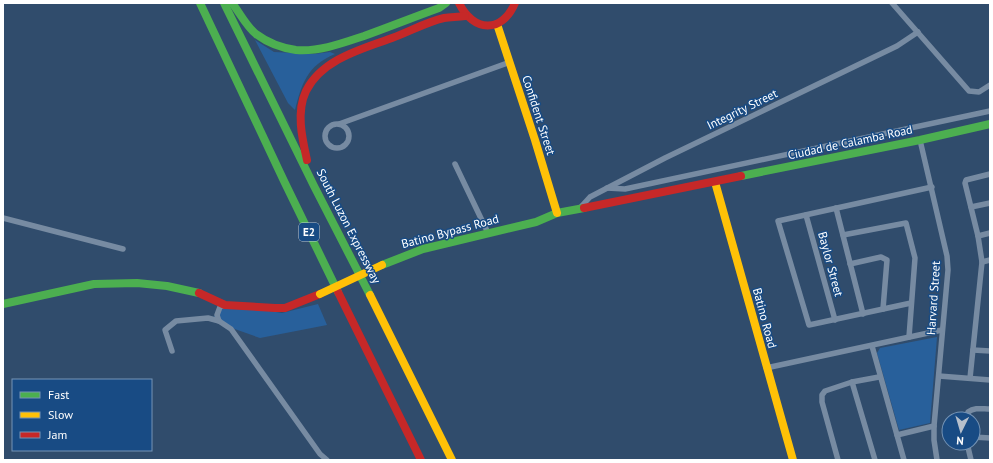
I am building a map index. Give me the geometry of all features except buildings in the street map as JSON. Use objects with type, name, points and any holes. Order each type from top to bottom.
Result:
[{"type":"main road","name":"E2","points":[[200,3],[284,181],[421,460]]},
{"type":"main road","name":"South Luzon Expressway","points":[[224,3],[314,186],[400,353],[452,460]]},
{"type":"main road","points":[[232,3],[256,34],[270,43],[283,48],[313,50],[334,46],[382,30],[439,8],[446,3]]},
{"type":"main road","points":[[459,3],[465,16],[472,22],[488,26],[497,24],[508,17],[512,13],[515,3]]},
{"type":"main road","points":[[314,186],[301,138],[300,115],[305,93],[315,78],[329,65],[360,49],[442,19],[465,16]]},
{"type":"main road","name":"Confident Street","points":[[497,24],[557,214]]},
{"type":"main road","name":"Ciudad de Calamba Road","points":[[579,209],[920,140],[990,124]]},
{"type":"main road","name":"Batino Road","points":[[715,182],[793,460]]},
{"type":"main road","name":"Batino Bypass Road","points":[[3,304],[94,284],[137,284],[167,286],[196,292],[225,305],[285,308],[320,294],[403,255],[536,222],[557,214],[579,209]]},
{"type":"street","points":[[892,3],[969,91],[979,92],[990,85]]},
{"type":"street","name":"Integrity Street","points":[[579,209],[590,197],[665,158],[897,46],[918,32]]},
{"type":"street","points":[[339,124],[346,128],[349,136],[343,147],[331,147],[326,142],[325,134],[331,125],[339,124],[510,62]]},
{"type":"street","points":[[608,188],[625,189],[990,111]]},
{"type":"street","name":"Harvard Street","points":[[920,140],[947,256],[948,270],[934,426],[934,440],[937,460]]},
{"type":"street","points":[[455,164],[488,233]]},
{"type":"street","points":[[970,378],[982,262],[978,236],[965,183],[966,180],[990,174]]},
{"type":"street","points":[[911,303],[809,325],[778,221],[932,187]]},
{"type":"street","points":[[971,207],[990,203]]},
{"type":"street","points":[[836,208],[863,314]]},
{"type":"street","name":"Baylor Street","points":[[806,215],[835,320]]},
{"type":"street","points":[[3,218],[123,249]]},
{"type":"street","points":[[843,236],[906,223],[915,258],[909,337]]},
{"type":"street","points":[[978,236],[990,233]]},
{"type":"street","points":[[850,264],[881,257],[887,260],[883,310]]},
{"type":"street","points":[[982,262],[990,260]]},
{"type":"street","points":[[219,321],[217,315],[220,307],[225,305]]},
{"type":"street","points":[[172,351],[165,330],[176,321],[208,318],[219,321],[231,329],[320,454],[327,460]]},
{"type":"street","points":[[766,368],[942,330]]},
{"type":"street","points":[[872,346],[879,376],[904,460]]},
{"type":"street","points":[[973,350],[990,351]]},
{"type":"street","points":[[838,460],[822,402],[822,395],[825,391],[852,382],[879,376]]},
{"type":"street","points":[[939,376],[990,380]]},
{"type":"street","points":[[852,382],[875,460]]},
{"type":"street","points":[[969,411],[978,408],[990,409]]},
{"type":"street","points":[[897,435],[934,426]]},
{"type":"shaded area","points":[[255,40],[274,52],[314,54],[330,52],[335,54],[318,64],[307,76],[300,92],[295,110],[288,103]]},
{"type":"shaded area","points":[[221,303],[282,313],[318,304],[327,325],[260,338],[212,321]]},
{"type":"shaded area","points":[[937,337],[930,423],[899,430],[877,353],[880,348]]},
{"type":"traffic: fast","points":[[200,3],[338,292]]},
{"type":"traffic: fast","points":[[224,3],[314,186],[370,295]]},
{"type":"traffic: fast","points":[[232,3],[249,27],[256,34],[270,42],[285,48],[296,50],[313,50],[356,39],[439,8],[446,3]]},
{"type":"traffic: fast","points":[[741,176],[920,140],[990,124]]},
{"type":"traffic: fast","points":[[382,265],[423,249],[536,222],[557,213],[584,208]]},
{"type":"traffic: fast","points":[[3,304],[94,284],[137,283],[167,286],[199,293]]},
{"type":"traffic: slow","points":[[497,24],[557,213]]},
{"type":"traffic: slow","points":[[715,182],[793,460]]},
{"type":"traffic: slow","points":[[320,294],[382,265]]},
{"type":"traffic: slow","points":[[370,295],[452,460]]},
{"type":"traffic: jam","points":[[459,3],[465,13],[472,20],[487,26],[503,20],[515,3]]},
{"type":"traffic: jam","points":[[307,160],[302,134],[301,108],[306,91],[313,80],[322,71],[332,63],[356,51],[431,22],[444,18],[465,16]]},
{"type":"traffic: jam","points":[[584,208],[741,176]]},
{"type":"traffic: jam","points":[[338,292],[421,460]]},
{"type":"traffic: jam","points":[[199,293],[225,305],[275,308],[285,308],[320,294]]}]
